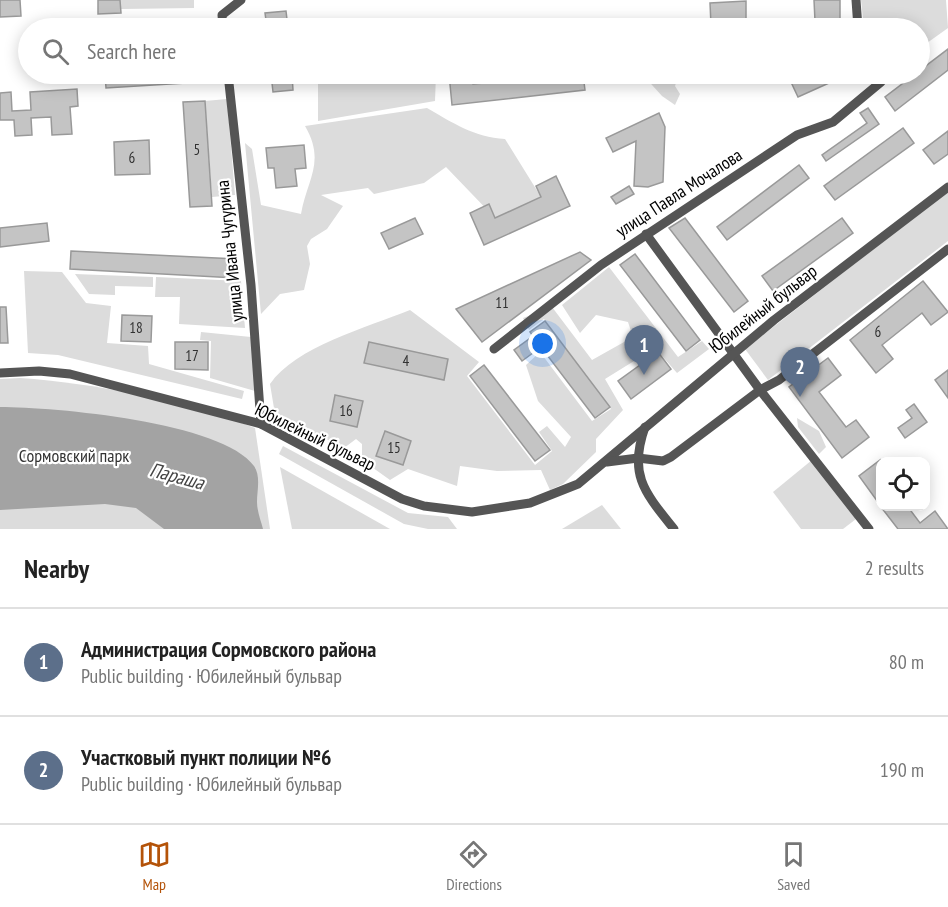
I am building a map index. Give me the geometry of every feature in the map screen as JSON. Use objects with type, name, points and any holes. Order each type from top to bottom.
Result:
[{"type":"street","points":[[222,18],[222,15],[241,0]]},
{"type":"street","points":[[856,0],[857,18]]},
{"type":"street","name":"улица Ивана Чугурина","points":[[229,84],[253,304],[261,424]]},
{"type":"street","name":"улица Павла Мочалова","points":[[494,349],[601,265],[797,135],[833,122],[879,84]]},
{"type":"street","name":"Юбилейный бульвар","points":[[0,373],[39,371],[70,374],[261,424],[402,499],[423,506],[472,512],[530,503],[578,484],[724,360],[948,187]]},
{"type":"street","points":[[646,234],[760,390],[870,529]]},
{"type":"street","name":"Юбилейный бульвар","points":[[605,463],[638,458],[656,461],[671,457],[760,390],[779,380],[948,249]]},
{"type":"street","points":[[724,360],[725,342]]},
{"type":"street","points":[[646,425],[638,458],[641,484],[674,529]]},
{"type":"green space","points":[[120,0],[194,0],[194,8],[121,9]]},
{"type":"green space","points":[[861,0],[946,0],[948,28],[930,41],[930,18],[863,18]]},
{"type":"green space","points":[[318,84],[436,84],[435,101],[318,121]]},
{"type":"green space","points":[[651,84],[676,84],[680,94],[675,105],[662,96]]},
{"type":"green space","points":[[227,99],[235,195],[212,197],[205,101]]},
{"type":"green space","points":[[427,108],[474,132],[505,139],[541,197],[495,218],[446,167],[424,183],[374,194],[368,188],[321,195],[343,206],[327,229],[311,239],[307,246],[310,264],[304,290],[280,294],[261,314],[245,143],[252,149],[261,205],[301,214],[315,160],[311,139],[305,126]]},
{"type":"green space","points":[[948,191],[948,241],[768,380],[745,349]]},
{"type":"green space","points":[[609,267],[678,357],[702,341],[709,349],[677,373],[655,348],[605,379],[623,410],[596,439],[596,452],[563,484],[550,490],[541,470],[497,471],[460,466],[457,486],[408,469],[390,480],[362,460],[362,444],[356,439],[344,448],[275,414],[270,384],[281,371],[314,349],[410,310],[479,362],[467,376],[535,465],[552,451],[539,432],[547,426],[565,447],[571,437],[538,401],[526,365],[540,352],[592,421],[611,409],[544,319],[529,330],[523,318],[552,307],[592,360],[633,337],[628,322],[596,315],[580,333],[562,305]]},
{"type":"green space","points":[[24,271],[62,272],[86,303],[111,306],[107,343],[148,346],[149,364],[244,391],[242,399],[58,355],[28,353]]},
{"type":"green space","points":[[75,274],[153,277],[153,287],[115,286],[115,295],[89,294]]},
{"type":"green space","points":[[156,277],[241,281],[245,328],[179,324],[180,297],[155,297]]},
{"type":"green space","points":[[201,332],[251,337],[255,391],[210,378],[211,341],[200,340]]},
{"type":"green space","name":"Сормовский парк","points":[[20,378],[78,384],[139,395],[228,418],[255,428],[270,529],[0,529],[0,379]]},
{"type":"green space","points":[[797,418],[819,431],[826,447],[819,454],[798,427]]},
{"type":"green space","points":[[283,446],[408,513],[448,517],[457,529],[428,529],[404,524],[279,454]]},
{"type":"green space","points":[[812,460],[856,519],[843,529],[801,529],[773,492]]},
{"type":"green space","points":[[280,467],[390,529],[292,529]]},
{"type":"green space","points":[[602,505],[621,529],[562,529]]},
{"type":"water","name":"Сормовский парк","points":[[0,407],[96,414],[174,428],[209,438],[236,451],[254,466],[258,479],[258,512],[263,529],[164,529],[136,508],[105,504],[0,510]]},
{"type":"building","points":[[0,0],[20,0],[21,16],[0,17]]},
{"type":"building","points":[[98,0],[120,0],[121,13],[98,14]]},
{"type":"building","points":[[814,0],[840,0],[840,18],[815,18]]},
{"type":"building","points":[[746,1],[746,18],[711,18],[710,3]]},
{"type":"building","points":[[286,11],[287,18],[266,18],[265,13]]},
{"type":"building","points":[[948,49],[948,70],[930,84],[930,63]]},
{"type":"building","points":[[106,84],[170,84],[106,88]]},
{"type":"building","points":[[272,84],[293,84],[293,90],[273,92]]},
{"type":"building","points":[[450,84],[584,84],[585,90],[452,105]]},
{"type":"building","points":[[792,84],[827,84],[798,97]]},
{"type":"building","points":[[902,84],[930,84],[895,111],[885,97]]},
{"type":"building","points":[[77,89],[78,106],[70,107],[72,134],[52,135],[51,117],[31,118],[32,135],[15,136],[14,120],[0,120],[0,93],[11,92],[12,111],[31,110],[30,92]]},
{"type":"building","points":[[205,101],[212,206],[190,207],[183,102]]},
{"type":"building","points":[[868,108],[879,124],[826,161],[822,155],[867,123],[860,113]]},
{"type":"building","points":[[659,113],[665,127],[663,182],[648,187],[634,186],[636,141],[613,152],[606,138]]},
{"type":"building","points":[[903,128],[914,143],[835,200],[824,186]]},
{"type":"building","points":[[948,131],[948,154],[934,164],[923,150]]},
{"type":"building","points":[[149,140],[150,174],[115,175],[114,142]]},
{"type":"building","points":[[304,145],[306,168],[295,169],[297,186],[276,188],[274,168],[268,168],[266,148]]},
{"type":"building","points":[[799,165],[809,178],[727,240],[717,227]]},
{"type":"building","points":[[556,176],[570,206],[484,245],[470,213],[489,204],[495,218],[541,197],[536,186]]},
{"type":"building","points":[[629,186],[634,194],[616,204],[611,197]]},
{"type":"building","points":[[415,218],[423,234],[389,249],[381,233]]},
{"type":"building","points":[[685,218],[748,301],[734,312],[669,228]]},
{"type":"building","points":[[842,218],[853,233],[773,291],[762,276]]},
{"type":"building","points":[[47,223],[49,241],[0,247],[0,228]]},
{"type":"building","points":[[71,251],[237,259],[236,278],[70,269]]},
{"type":"building","points":[[580,252],[591,260],[482,342],[456,309]]},
{"type":"building","points":[[635,254],[700,340],[686,351],[620,265]]},
{"type":"building","points":[[923,281],[948,312],[931,325],[922,313],[882,345],[893,359],[876,373],[850,340]]},
{"type":"building","points":[[0,307],[6,307],[8,343],[0,343]]},
{"type":"building","points":[[122,315],[152,316],[151,342],[121,341]]},
{"type":"building","points":[[545,321],[610,407],[595,418],[541,347],[522,361],[514,350],[533,336],[530,332]]},
{"type":"building","points":[[175,342],[208,342],[208,370],[175,369]]},
{"type":"building","points":[[369,342],[448,359],[444,380],[364,363]]},
{"type":"building","points":[[658,352],[671,369],[631,399],[618,381]]},
{"type":"building","points":[[828,358],[841,375],[819,392],[846,427],[856,420],[869,437],[842,458],[789,387]]},
{"type":"building","points":[[484,365],[550,450],[535,461],[470,376]]},
{"type":"building","points":[[948,370],[948,398],[935,380]]},
{"type":"building","points":[[335,395],[363,401],[357,427],[330,421]]},
{"type":"building","points":[[914,404],[927,422],[905,438],[898,428],[912,418],[906,410]]},
{"type":"building","points":[[385,431],[411,441],[403,465],[376,456]]},
{"type":"building","points":[[876,463],[876,499],[859,476]]},
{"type":"building","points":[[884,511],[911,511],[920,523],[935,511],[948,529],[898,529]]},
{"type":"place","name":"Администрация Сормовского района","points":[[644,375]]},
{"type":"place","name":"Участковый пункт полиции №6","points":[[800,397]]},
{"type":"water label","name":"Параша","points":[[177,476]]}]
